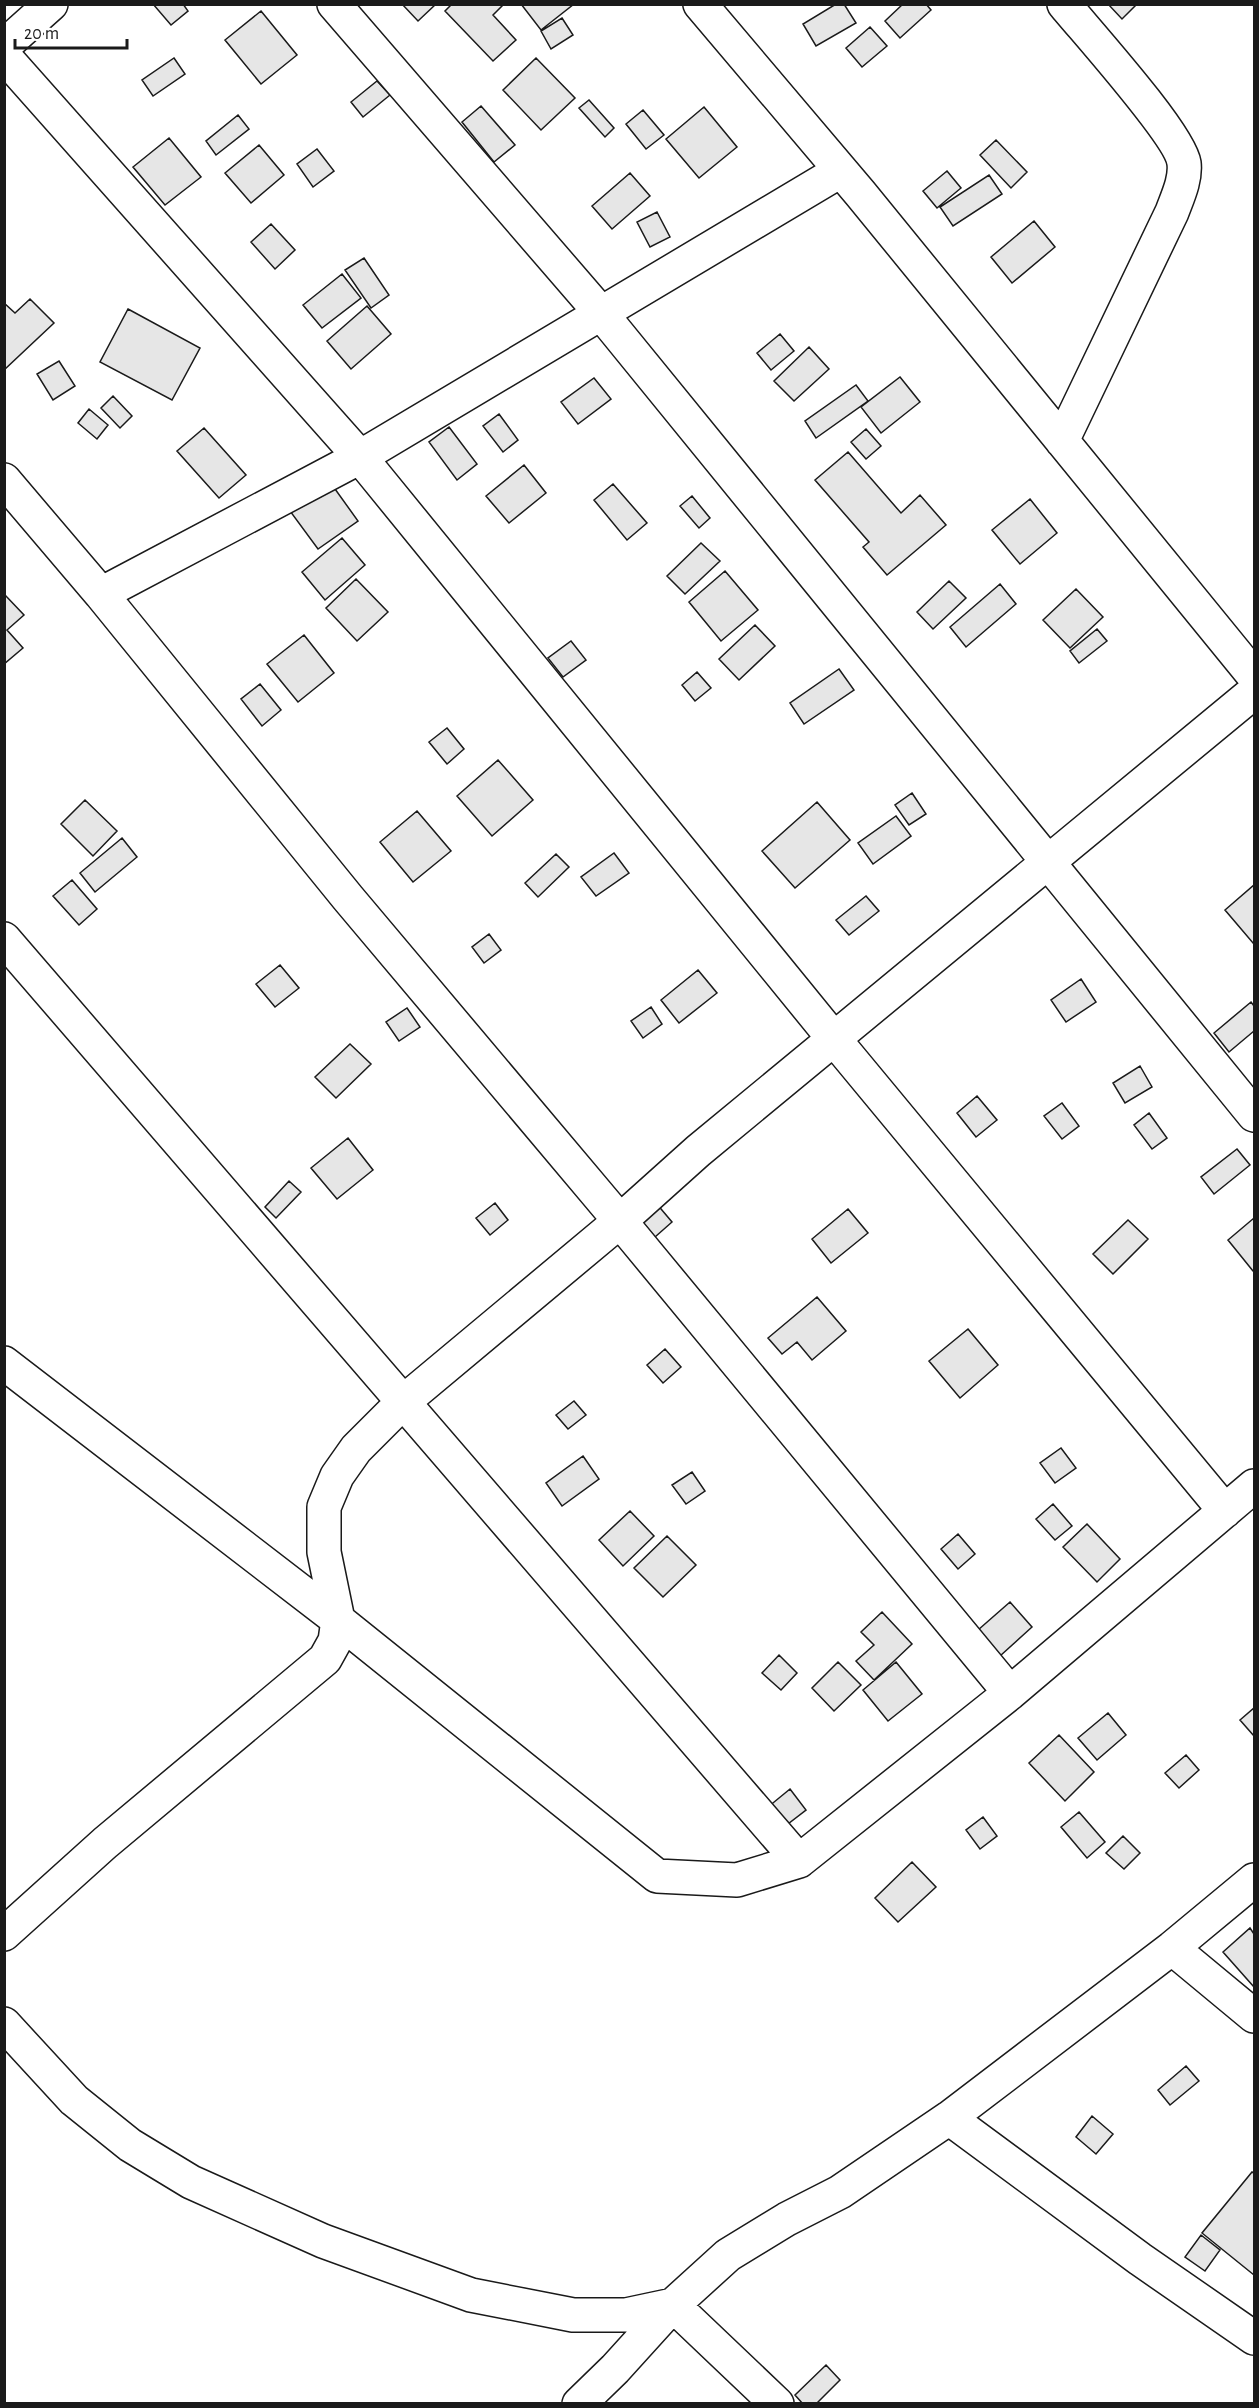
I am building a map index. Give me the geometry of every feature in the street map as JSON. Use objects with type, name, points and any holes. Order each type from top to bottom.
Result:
[{"type":"street","points":[[4,46],[51,4]]},
{"type":"street","points":[[334,4],[600,312],[1254,1115]]},
{"type":"street","points":[[700,4],[1254,676]]},
{"type":"street","points":[[1062,441],[1172,212],[1182,186],[1184,162],[1172,135],[1064,4]]},
{"type":"street","points":[[4,56],[360,457],[834,1039],[1225,1511]]},
{"type":"street","points":[[101,594],[360,457],[840,171]]},
{"type":"street","points":[[4,480],[101,594],[348,898],[620,1221],[1010,1693]]},
{"type":"street","points":[[4,1934],[105,1843],[325,1659],[335,1641],[338,1620],[324,1552],[324,1507],[338,1476],[356,1449],[402,1403],[620,1221],[698,1151],[1254,692]]},
{"type":"street","points":[[4,939],[799,1861]]},
{"type":"street","points":[[4,1363],[338,1620],[657,1876],[737,1880],[799,1861],[1010,1693],[1254,1486]]},
{"type":"street","points":[[579,2403],[615,2369],[673,2305],[728,2255],[787,2218],[840,2192],[949,2118],[1172,1948],[1254,1880]]},
{"type":"street","points":[[1172,1948],[1254,2016]]},
{"type":"street","points":[[4,2024],[74,2100],[130,2145],[191,2182],[323,2241],[471,2295],[573,2315],[626,2314],[673,2305]]},
{"type":"street","points":[[949,2118],[1140,2259],[1254,2338]]},
{"type":"street","points":[[673,2305],[777,2403]]},
{"type":"building","points":[[153,4],[183,4],[188,11],[171,25]]},
{"type":"building","points":[[402,4],[436,4],[418,21]]},
{"type":"building","points":[[452,4],[504,4],[493,15],[516,40],[493,61],[445,11]]},
{"type":"building","points":[[521,4],[574,4],[541,30]]},
{"type":"building","points":[[836,4],[844,4],[856,23],[816,46],[803,24]]},
{"type":"building","points":[[903,4],[926,4],[931,10],[900,38],[885,21]]},
{"type":"building","points":[[1108,4],[1137,4],[1122,19]]},
{"type":"building","points":[[261,11],[297,55],[261,84],[225,40]]},
{"type":"building","points":[[562,18],[573,35],[551,49],[541,31]]},
{"type":"building","points":[[870,27],[887,46],[862,67],[846,48]]},
{"type":"building","points":[[174,58],[185,74],[153,96],[142,80]]},
{"type":"building","points":[[536,58],[575,98],[541,130],[503,90]]},
{"type":"building","points":[[377,81],[390,95],[363,117],[351,102]]},
{"type":"building","points":[[589,100],[614,128],[605,137],[579,108]]},
{"type":"building","points":[[481,106],[515,145],[494,162],[462,122]]},
{"type":"building","points":[[704,107],[737,147],[699,178],[666,139]]},
{"type":"building","points":[[643,110],[664,135],[646,149],[626,124]]},
{"type":"building","points":[[238,115],[249,129],[216,155],[206,141]]},
{"type":"building","points":[[169,138],[201,177],[165,205],[133,167]]},
{"type":"building","points":[[996,140],[1027,172],[1011,188],[980,155]]},
{"type":"building","points":[[259,145],[284,175],[251,203],[225,173]]},
{"type":"building","points":[[317,149],[334,171],[313,187],[297,164]]},
{"type":"building","points":[[947,171],[961,188],[937,208],[923,191]]},
{"type":"building","points":[[630,173],[650,196],[612,229],[592,206]]},
{"type":"building","points":[[989,175],[1002,194],[953,226],[940,207]]},
{"type":"building","points":[[657,212],[670,237],[650,247],[637,222]]},
{"type":"building","points":[[1034,221],[1055,247],[1012,283],[991,257]]},
{"type":"building","points":[[271,224],[295,250],[275,269],[251,242]]},
{"type":"building","points":[[364,258],[389,295],[371,308],[345,270]]},
{"type":"building","points":[[342,274],[361,298],[322,328],[303,305]]},
{"type":"building","points":[[30,299],[54,323],[4,370],[4,303],[15,313]]},
{"type":"building","points":[[367,306],[391,334],[351,369],[327,341]]},
{"type":"building","points":[[128,309],[200,348],[172,400],[100,362]]},
{"type":"building","points":[[780,334],[794,351],[771,370],[757,353]]},
{"type":"building","points":[[809,347],[829,369],[794,401],[774,381]]},
{"type":"building","points":[[59,361],[75,386],[53,400],[37,374]]},
{"type":"building","points":[[900,377],[920,402],[881,433],[861,407]]},
{"type":"building","points":[[594,378],[611,399],[578,424],[561,402]]},
{"type":"building","points":[[856,385],[868,401],[816,438],[805,421]]},
{"type":"building","points":[[113,396],[132,416],[120,428],[101,408]]},
{"type":"building","points":[[89,409],[108,425],[97,439],[78,423]]},
{"type":"building","points":[[499,414],[518,440],[503,452],[483,426]]},
{"type":"building","points":[[449,427],[477,464],[457,480],[429,442]]},
{"type":"building","points":[[204,428],[246,475],[219,498],[177,451]]},
{"type":"building","points":[[866,429],[881,446],[866,459],[851,442]]},
{"type":"building","points":[[848,452],[901,513],[920,495],[946,525],[887,575],[863,547],[869,542],[815,480]]},
{"type":"building","points":[[524,465],[546,493],[509,523],[486,496]]},
{"type":"building","points":[[330,482],[358,521],[318,549],[290,511]]},
{"type":"building","points":[[613,484],[647,523],[627,540],[594,500]]},
{"type":"building","points":[[692,496],[710,518],[699,528],[680,506]]},
{"type":"building","points":[[1030,499],[1057,533],[1020,564],[992,530]]},
{"type":"building","points":[[342,538],[365,565],[325,600],[302,572]]},
{"type":"building","points":[[701,543],[720,561],[685,594],[667,576]]},
{"type":"building","points":[[725,571],[758,610],[721,641],[689,602]]},
{"type":"building","points":[[356,579],[388,612],[357,641],[326,608]]},
{"type":"building","points":[[949,581],[966,598],[933,629],[917,612]]},
{"type":"building","points":[[1000,584],[1016,604],[966,647],[950,627]]},
{"type":"building","points":[[1076,589],[1103,617],[1070,648],[1043,620]]},
{"type":"building","points":[[5,595],[24,615],[7,630],[23,648],[4,664]]},
{"type":"building","points":[[755,625],[775,646],[739,680],[719,659]]},
{"type":"building","points":[[1097,629],[1107,641],[1079,663],[1070,651]]},
{"type":"building","points":[[304,635],[334,673],[298,702],[267,664]]},
{"type":"building","points":[[571,641],[586,660],[563,677],[548,658]]},
{"type":"building","points":[[839,669],[854,690],[804,724],[790,703]]},
{"type":"building","points":[[697,672],[711,688],[695,701],[682,685]]},
{"type":"building","points":[[260,684],[281,710],[262,726],[241,699]]},
{"type":"building","points":[[447,728],[464,749],[447,764],[429,742]]},
{"type":"building","points":[[498,760],[533,800],[492,836],[457,796]]},
{"type":"building","points":[[912,793],[926,814],[909,825],[895,805]]},
{"type":"building","points":[[85,800],[117,831],[93,856],[61,824]]},
{"type":"building","points":[[817,802],[850,840],[795,888],[762,851]]},
{"type":"building","points":[[417,811],[451,851],[413,882],[380,842]]},
{"type":"building","points":[[896,816],[911,836],[873,864],[858,843]]},
{"type":"building","points":[[122,838],[137,857],[95,892],[80,873]]},
{"type":"building","points":[[614,853],[629,873],[596,896],[581,877]]},
{"type":"building","points":[[556,854],[569,867],[538,897],[525,883]]},
{"type":"building","points":[[72,880],[97,909],[79,925],[53,896]]},
{"type":"building","points":[[1254,885],[1254,942],[1253,943],[1225,910]]},
{"type":"building","points":[[866,896],[879,911],[849,935],[836,920]]},
{"type":"building","points":[[489,934],[501,950],[484,963],[472,947]]},
{"type":"building","points":[[280,965],[299,988],[275,1007],[256,984]]},
{"type":"building","points":[[698,970],[717,993],[679,1023],[661,1000]]},
{"type":"building","points":[[1081,979],[1096,1002],[1066,1022],[1051,1000]]},
{"type":"building","points":[[1251,1002],[1254,1006],[1254,1031],[1229,1052],[1214,1033]]},
{"type":"building","points":[[651,1007],[662,1024],[643,1038],[631,1021]]},
{"type":"building","points":[[407,1008],[420,1027],[399,1041],[386,1022]]},
{"type":"building","points":[[350,1044],[371,1064],[336,1098],[315,1077]]},
{"type":"building","points":[[1140,1066],[1152,1087],[1125,1103],[1113,1083]]},
{"type":"building","points":[[977,1096],[997,1120],[976,1137],[957,1113]]},
{"type":"building","points":[[1062,1103],[1079,1126],[1062,1139],[1044,1116]]},
{"type":"building","points":[[1149,1113],[1167,1138],[1152,1149],[1134,1125]]},
{"type":"building","points":[[348,1138],[373,1170],[337,1199],[311,1168]]},
{"type":"building","points":[[1237,1149],[1250,1165],[1214,1194],[1201,1177]]},
{"type":"building","points":[[289,1181],[301,1192],[276,1218],[265,1207]]},
{"type":"building","points":[[495,1203],[508,1220],[490,1235],[476,1218]]},
{"type":"building","points":[[656,1203],[672,1222],[655,1237],[639,1218]]},
{"type":"building","points":[[848,1209],[868,1233],[831,1263],[812,1239]]},
{"type":"building","points":[[1254,1218],[1254,1270],[1253,1271],[1228,1240]]},
{"type":"building","points":[[1128,1220],[1148,1239],[1113,1274],[1093,1254]]},
{"type":"building","points":[[817,1297],[846,1331],[812,1360],[797,1342],[782,1354],[768,1338]]},
{"type":"building","points":[[968,1329],[998,1365],[960,1398],[929,1361]]},
{"type":"building","points":[[665,1349],[681,1367],[663,1383],[647,1365]]},
{"type":"building","points":[[574,1401],[586,1415],[568,1429],[556,1415]]},
{"type":"building","points":[[1061,1448],[1076,1468],[1055,1483],[1040,1463]]},
{"type":"building","points":[[583,1456],[599,1479],[562,1506],[546,1483]]},
{"type":"building","points":[[692,1472],[705,1491],[686,1504],[672,1485]]},
{"type":"building","points":[[1053,1504],[1072,1526],[1055,1540],[1036,1519]]},
{"type":"building","points":[[630,1511],[654,1536],[623,1566],[599,1540]]},
{"type":"building","points":[[1087,1524],[1120,1559],[1097,1582],[1063,1547]]},
{"type":"building","points":[[958,1534],[975,1554],[958,1569],[941,1549]]},
{"type":"building","points":[[667,1536],[696,1565],[663,1597],[634,1568]]},
{"type":"building","points":[[1010,1602],[1032,1627],[1000,1656],[978,1630]]},
{"type":"building","points":[[882,1612],[912,1644],[874,1680],[856,1661],[874,1645],[861,1632]]},
{"type":"building","points":[[779,1655],[797,1673],[781,1690],[762,1673]]},
{"type":"building","points":[[838,1662],[861,1685],[834,1711],[812,1688]]},
{"type":"building","points":[[896,1662],[922,1694],[888,1721],[863,1690]]},
{"type":"building","points":[[1254,1708],[1254,1736],[1240,1720]]},
{"type":"building","points":[[1108,1713],[1126,1735],[1097,1760],[1078,1738]]},
{"type":"building","points":[[1059,1735],[1094,1772],[1065,1801],[1029,1763]]},
{"type":"building","points":[[1186,1755],[1199,1770],[1179,1788],[1165,1773]]},
{"type":"building","points":[[790,1789],[806,1810],[784,1827],[768,1807]]},
{"type":"building","points":[[1079,1812],[1105,1842],[1087,1858],[1061,1827]]},
{"type":"building","points":[[983,1817],[997,1836],[980,1849],[966,1830]]},
{"type":"building","points":[[1123,1836],[1140,1853],[1124,1869],[1106,1853]]},
{"type":"building","points":[[912,1862],[936,1887],[898,1922],[875,1898]]},
{"type":"building","points":[[1250,1928],[1254,1934],[1254,1987],[1223,1952]]},
{"type":"building","points":[[1186,2066],[1199,2081],[1170,2105],[1158,2090]]},
{"type":"building","points":[[1092,2116],[1113,2134],[1096,2154],[1076,2137]]},
{"type":"building","points":[[1252,2172],[1254,2173],[1254,2275],[1202,2233]]},
{"type":"building","points":[[1201,2235],[1220,2250],[1205,2271],[1185,2257]]},
{"type":"building","points":[[826,2365],[840,2380],[816,2404],[803,2404],[795,2395]]}]
